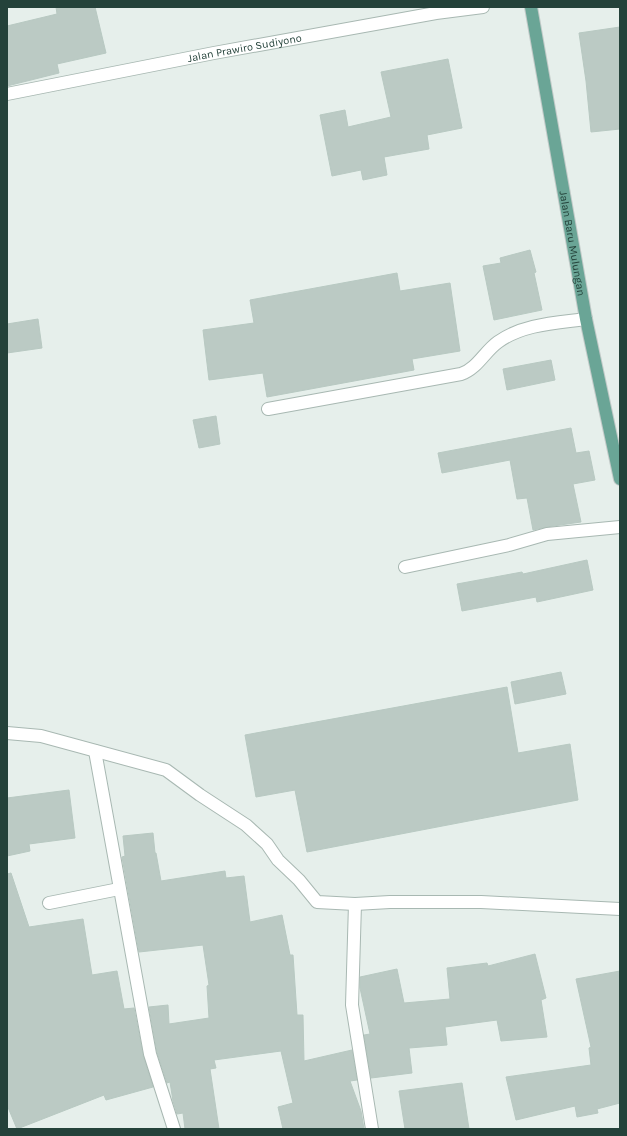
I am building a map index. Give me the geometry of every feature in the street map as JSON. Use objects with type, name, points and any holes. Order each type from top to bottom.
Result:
[{"type":"main road","name":"Jalan Baru Mulungan","points":[[531,7],[586,319],[620,479]]},
{"type":"street","name":"Jalan Prawiro Sudiyono","points":[[7,94],[237,49],[436,13],[483,7]]},
{"type":"street","points":[[268,409],[461,374],[471,369],[497,342],[510,334],[527,328],[586,319]]},
{"type":"street","points":[[405,567],[509,545],[547,534],[620,526]]},
{"type":"street","points":[[7,733],[41,736],[166,770],[200,795],[246,825],[266,844],[278,860],[299,880],[317,902],[354,904],[390,902],[481,902],[620,909]]},
{"type":"street","points":[[94,751],[150,1054],[174,1129]]},
{"type":"street","points":[[49,903],[119,889]]},
{"type":"street","points":[[354,904],[352,1005],[372,1129]]},
{"type":"building","points":[[56,7],[95,7],[106,53],[57,64],[59,73],[7,86],[7,26],[57,14]]},
{"type":"building","points":[[620,27],[620,129],[591,132],[579,33]]},
{"type":"building","points":[[448,59],[462,128],[427,135],[429,149],[384,157],[387,175],[363,180],[361,170],[332,176],[320,115],[345,110],[348,127],[391,117],[381,72]]},
{"type":"building","points":[[530,250],[536,272],[534,273],[542,310],[494,320],[483,266],[501,263],[500,258]]},
{"type":"building","points":[[397,273],[400,291],[450,283],[460,351],[412,359],[414,370],[267,397],[263,373],[209,380],[203,330],[254,323],[250,300]]},
{"type":"building","points":[[38,319],[42,348],[7,353],[7,324]]},
{"type":"building","points":[[551,360],[555,380],[507,390],[503,369]]},
{"type":"building","points":[[216,416],[220,444],[199,448],[193,420]]},
{"type":"building","points":[[571,428],[576,453],[589,451],[595,480],[573,484],[581,522],[533,530],[527,498],[517,499],[510,460],[442,473],[438,453]]},
{"type":"building","points":[[587,560],[593,590],[537,602],[536,597],[462,611],[457,584],[522,572],[523,574]]},
{"type":"building","points":[[561,672],[566,694],[515,704],[511,682]]},
{"type":"building","points":[[507,687],[518,753],[570,744],[578,800],[307,852],[295,790],[256,797],[245,735]]},
{"type":"building","points":[[69,790],[75,838],[29,844],[30,851],[7,856],[7,798]]},
{"type":"building","points":[[153,833],[155,853],[161,881],[225,871],[226,878],[244,876],[250,922],[282,915],[290,955],[293,955],[297,1015],[303,1015],[304,1061],[352,1050],[357,1080],[350,1081],[361,1111],[364,1129],[283,1129],[278,1107],[293,1103],[281,1051],[214,1060],[216,1068],[210,1069],[219,1129],[185,1129],[183,1113],[177,1114],[170,1082],[167,1083],[157,1052],[149,1007],[168,1005],[169,1024],[209,1018],[207,986],[209,985],[203,945],[139,952],[122,857],[125,856],[123,836]]},
{"type":"building","points":[[11,873],[29,927],[83,919],[92,975],[117,971],[124,1009],[134,1008],[143,1055],[153,1087],[106,1100],[104,1095],[17,1129],[7,1105],[7,874]]},
{"type":"building","points":[[535,954],[546,998],[541,1000],[547,1037],[501,1041],[497,1020],[445,1027],[447,1045],[409,1048],[412,1073],[371,1078],[364,1035],[370,1034],[360,988],[360,977],[397,969],[404,1003],[450,999],[447,968],[487,963],[488,966]]},
{"type":"building","points":[[620,971],[620,1103],[597,1109],[598,1113],[577,1117],[575,1106],[516,1120],[506,1077],[591,1065],[589,1048],[591,1047],[576,979]]},
{"type":"building","points":[[462,1083],[469,1129],[405,1129],[399,1091]]}]
